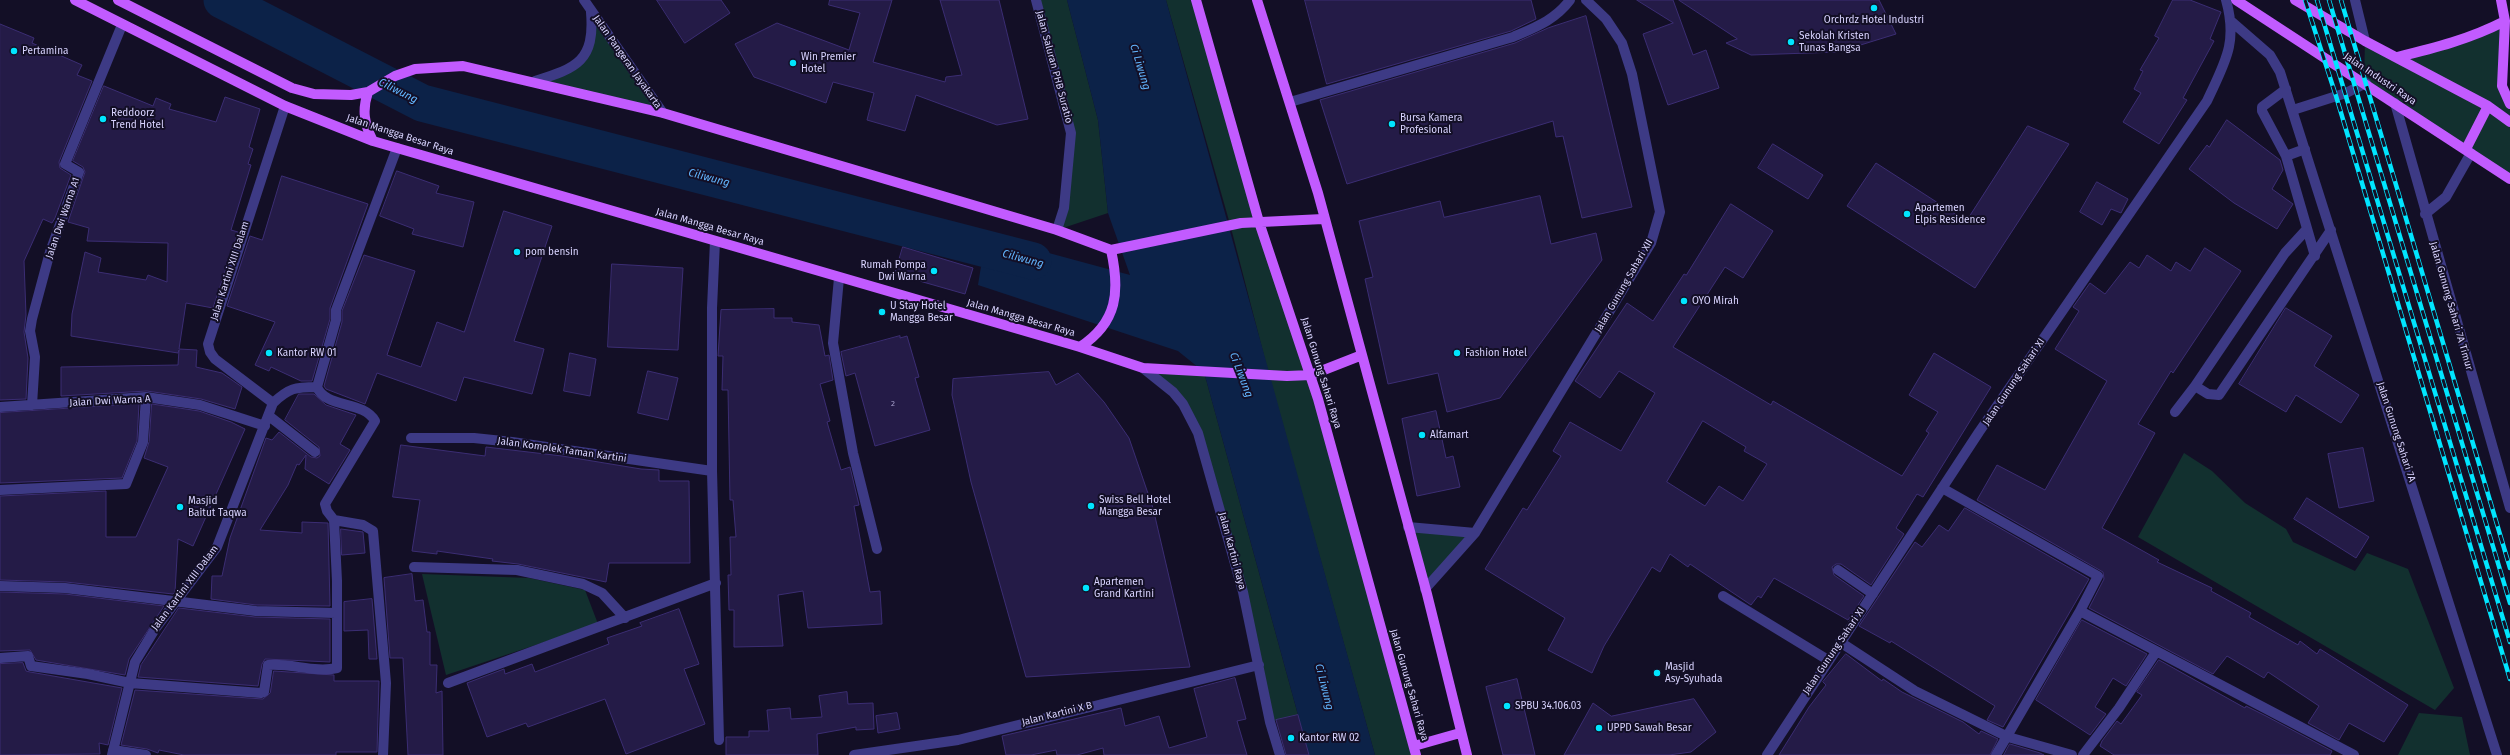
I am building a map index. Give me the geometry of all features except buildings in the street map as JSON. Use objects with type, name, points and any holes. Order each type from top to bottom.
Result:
[{"type":"main road","name":"Jalan Mangga Besar Raya","points":[[75,0],[285,106],[373,141],[1080,347],[1143,368],[1287,376],[1311,375],[1362,356]]},
{"type":"main road","points":[[118,0],[292,88],[314,94],[351,95],[370,90],[394,76],[416,69],[437,66],[463,66],[535,81],[663,113],[1057,230],[1100,246],[1115,249],[1241,223],[1324,219]]},
{"type":"main road","name":"Jalan Gunung Sahari Raya","points":[[1196,0],[1259,222],[1311,375],[1415,750]]},
{"type":"main road","points":[[1257,0],[1290,102],[1324,219],[1426,589],[1460,734],[1467,755]]},
{"type":"main road","name":"Jalan Industri Raya","points":[[2236,0],[2510,179]]},
{"type":"main road","points":[[2295,0],[2365,41],[2488,106],[2510,122]]},
{"type":"main road","points":[[2501,0],[2505,21],[2502,86],[2510,104]]},
{"type":"main road","points":[[2397,57],[2445,46],[2479,34],[2505,21]]},
{"type":"main road","points":[[370,90],[364,104],[364,117],[373,141]]},
{"type":"main road","points":[[2468,151],[2488,106]]},
{"type":"main road","points":[[1080,347],[1102,330],[1114,302],[1116,270],[1115,249]]},
{"type":"main road","points":[[1415,750],[1460,734]]},
{"type":"street","name":"Jalan Pangeran Jayakarta","points":[[584,0],[590,11],[663,113]]},
{"type":"street","name":"Jalan Saluran PHB Suratio","points":[[1036,0],[1071,133],[1064,208],[1057,230]]},
{"type":"street","points":[[1290,102],[1513,37],[1548,22],[1560,13],[1570,0]]},
{"type":"street","name":"Jalan Gunung Sahari XII","points":[[1426,589],[1475,533],[1651,243],[1660,212],[1632,74],[1622,43],[1606,19],[1586,0]]},
{"type":"street","name":"Jalan Gunung Sahari XI","points":[[1767,755],[1942,488],[2207,101],[2228,56],[2232,22],[2226,0]]},
{"type":"street","points":[[2355,0],[2365,41]]},
{"type":"street","name":"Jalan Pangeran Jayakarta","points":[[535,81],[565,72],[588,51],[592,31],[590,11]]},
{"type":"street","name":"Jalan Gunung Sahari 7A","points":[[2232,22],[2270,56],[2286,88],[2498,755]]},
{"type":"street","name":"Jalan Dwi Warna A1","points":[[32,405],[35,356],[30,331],[32,319],[50,252],[79,172],[65,164],[122,25]]},
{"type":"street","points":[[2293,110],[2346,93],[2366,84]]},
{"type":"street","points":[[2286,88],[2267,102],[2262,111],[2286,156],[2315,256]]},
{"type":"street","name":"Jalan Gunung Sahari 7A Timur","points":[[2395,103],[2425,214],[2510,508]]},
{"type":"street","name":"Jalan Kartini XIII Dalam","points":[[112,752],[135,662],[144,644],[217,547],[273,403],[215,359],[210,352],[208,344],[285,106]]},
{"type":"street","points":[[316,387],[336,320],[336,310],[397,148]]},
{"type":"street","points":[[2286,156],[2305,149]]},
{"type":"street","points":[[2425,214],[2446,196],[2468,151]]},
{"type":"street","points":[[2175,412],[2195,386],[2284,253],[2307,229]]},
{"type":"street","points":[[2195,386],[2208,394],[2219,395],[2332,230]]},
{"type":"street","points":[[715,241],[712,308],[712,471],[720,740]]},
{"type":"street","points":[[839,278],[833,343],[853,453],[877,548]]},
{"type":"street","name":"Jalan Kartini Raya","points":[[1143,368],[1173,392],[1183,404],[1198,434],[1241,585],[1270,722],[1280,755]]},
{"type":"street","points":[[273,403],[283,393],[297,386],[316,387]]},
{"type":"street","points":[[0,658],[28,656],[31,666],[88,674],[130,683],[263,693],[268,665],[301,666],[306,669],[338,667],[336,613],[337,581],[334,520],[327,511],[325,504],[375,421],[372,416],[355,408],[323,397],[316,387]]},
{"type":"street","points":[[0,490],[126,484],[142,442],[146,397]]},
{"type":"street","name":"Jalan Dwi Warna A","points":[[0,407],[146,397],[200,405],[265,426]]},
{"type":"street","points":[[268,416],[315,452]]},
{"type":"street","name":"Jalan Komplek Taman Kartini","points":[[411,438],[474,438],[512,442],[712,471]]},
{"type":"street","points":[[1942,488],[2098,576],[2080,611],[1996,755]]},
{"type":"street","points":[[334,520],[363,525],[373,531],[386,683],[383,755]]},
{"type":"street","points":[[1408,527],[1475,533]]},
{"type":"street","points":[[414,567],[517,570],[583,584],[602,593],[625,618]]},
{"type":"street","points":[[1838,570],[1873,594]]},
{"type":"street","points":[[448,683],[716,583]]},
{"type":"street","points":[[0,586],[64,588],[256,611],[336,613]]},
{"type":"street","points":[[1723,596],[1828,660]]},
{"type":"street","points":[[2080,611],[2354,755]]},
{"type":"street","points":[[1840,642],[1915,691],[2008,736],[2072,755]]},
{"type":"street","points":[[2083,755],[2119,708],[2156,652]]},
{"type":"street","name":"Jalan Kartini X B","points":[[854,755],[958,740],[1259,665]]},
{"type":"street","points":[[112,752],[146,755]]},
{"type":"green space","points":[[1036,0],[1067,0],[1098,120],[1108,213],[1057,230],[1071,133]]},
{"type":"green space","points":[[1166,0],[1197,0],[1311,375],[1416,755],[1375,755],[1269,375],[1230,224]]},
{"type":"green space","points":[[590,11],[663,113],[535,81],[565,72],[588,51]]},
{"type":"green space","points":[[2505,21],[2501,79],[2510,104],[2510,179],[2364,82],[2365,41],[2397,57]]},
{"type":"green space","points":[[1143,368],[1204,372],[1298,715],[1273,721],[1198,433],[1183,404]]},
{"type":"green space","points":[[2184,453],[2212,471],[2245,503],[2286,529],[2293,542],[2355,571],[2367,553],[2408,569],[2454,688],[2435,710],[2138,537]]},
{"type":"green space","points":[[1408,527],[1475,533],[1425,589]]},
{"type":"green space","points":[[422,574],[529,578],[585,590],[598,624],[446,675]]},
{"type":"green space","points":[[2419,713],[2462,717],[2470,755],[2398,755]]},
{"type":"water","name":"Ci Liwung","points":[[1067,0],[1166,0],[1375,755],[1309,755],[1204,372],[1178,351],[978,285],[986,236],[1130,275],[1108,213],[1098,120]]},
{"type":"waterway","name":"Ciliwung","points":[[222,0],[422,103],[1033,261]]},
{"type":"railway","points":[[2305,0],[2336,96],[2510,679]]},
{"type":"railway","points":[[2317,0],[2510,642]]},
{"type":"railway","points":[[2329,0],[2510,603]]},
{"type":"railway","points":[[2341,0],[2510,568]]},
{"type":"place","name":"Orchrdz Hotel Industri","points":[[1874,8]]},
{"type":"place","name":"Sekolah Kristen Tunas Bangsa","points":[[1791,42]]},
{"type":"place","name":"Pertamina","points":[[14,51]]},
{"type":"place","name":"Win Premier Hotel","points":[[793,63]]},
{"type":"place","name":"Reddoorz Trend Hotel","points":[[103,119]]},
{"type":"place","name":"Bursa Kamera Profesional","points":[[1392,124]]},
{"type":"place","name":"Apartemen Elpis Residence","points":[[1907,214]]},
{"type":"place","name":"pom bensin","points":[[517,252]]},
{"type":"place","name":"Rumah Pompa Dwi Warna","points":[[934,271]]},
{"type":"place","name":"OYO Mirah","points":[[1684,301]]},
{"type":"place","name":"U Stay Hotel Mangga Besar","points":[[882,312]]},
{"type":"place","name":"Kantor RW 01","points":[[269,353]]},
{"type":"place","name":"Fashion Hotel","points":[[1457,353]]},
{"type":"place","name":"Alfamart","points":[[1422,435]]},
{"type":"place","name":"Swiss Bell Hotel Mangga Besar","points":[[1091,506]]},
{"type":"place","name":"Masjid Baitut Taqwa","points":[[180,507]]},
{"type":"place","name":"Apartemen Grand Kartini","points":[[1086,588]]},
{"type":"place","name":"Masjid Asy-Syuhada","points":[[1657,673]]},
{"type":"place","name":"SPBU 34.106.03","points":[[1507,706]]},
{"type":"place","name":"UPPD Sawah Besar","points":[[1599,728]]},
{"type":"place","name":"Kantor RW 02","points":[[1291,738]]}]
